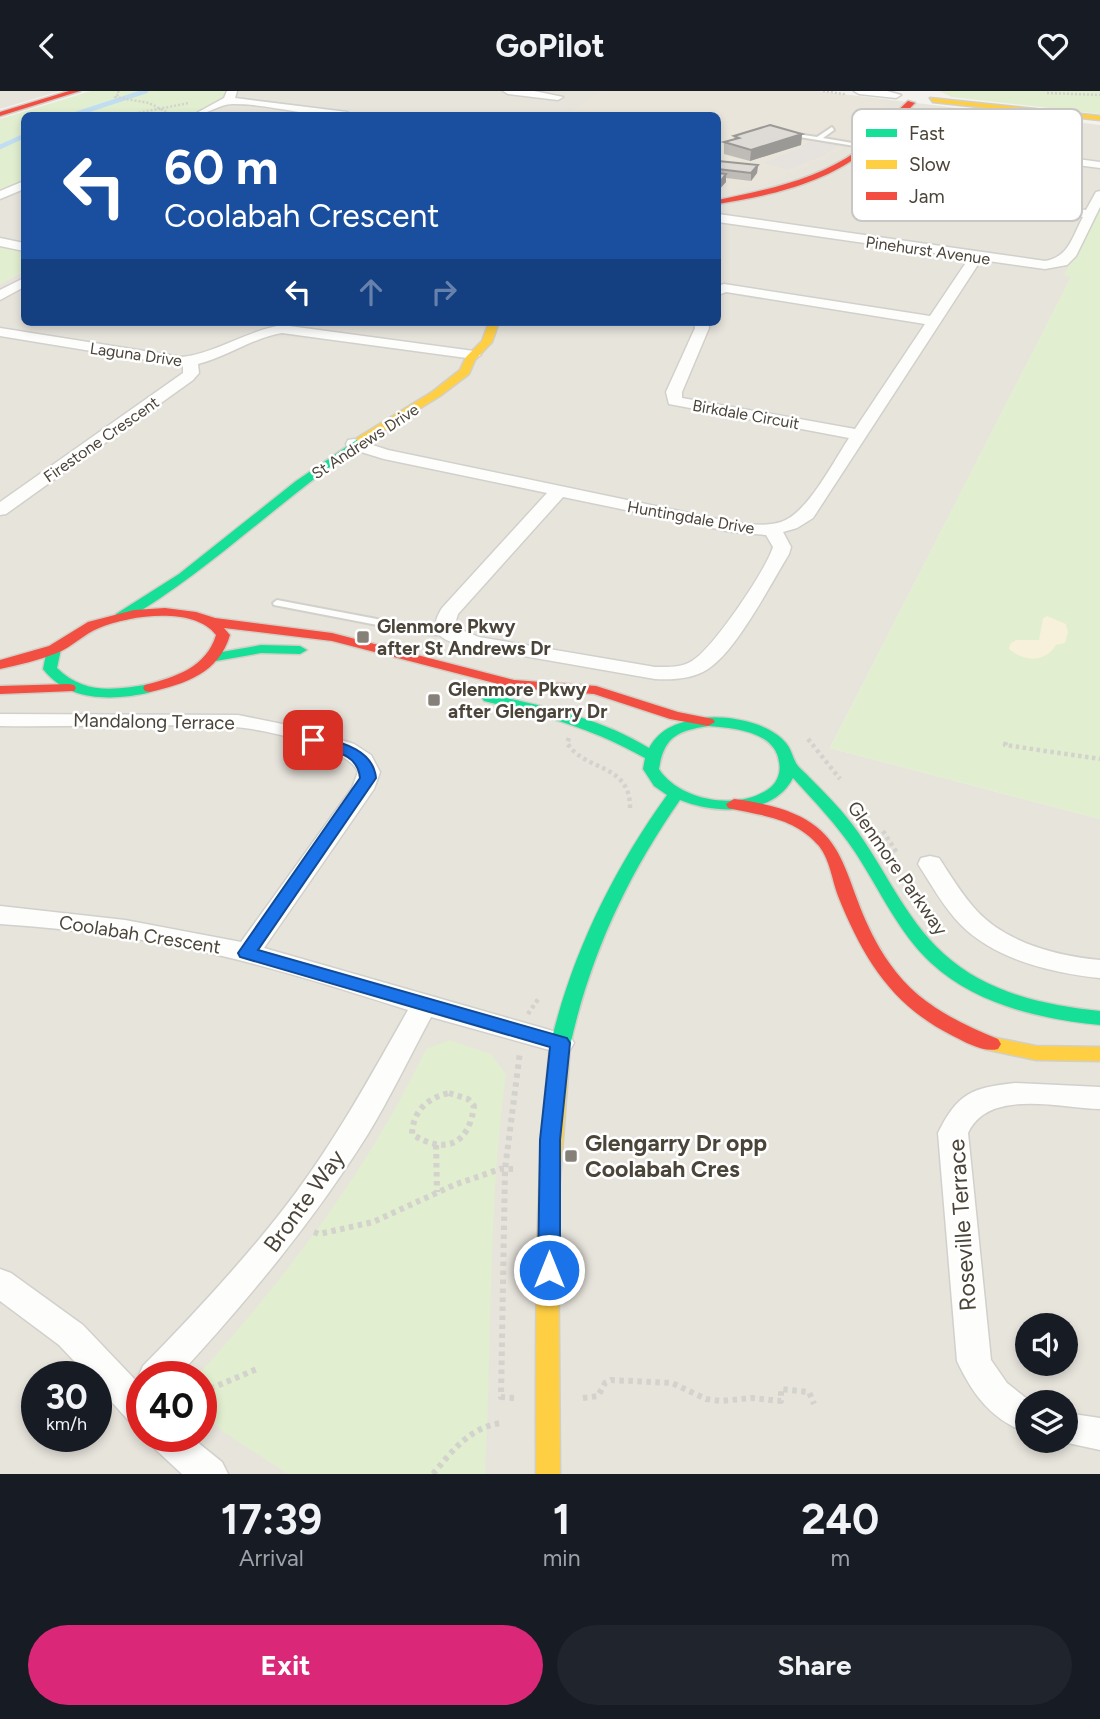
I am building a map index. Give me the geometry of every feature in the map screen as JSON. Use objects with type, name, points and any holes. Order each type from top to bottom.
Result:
[{"type":"street","points":[[0,114],[76,91]]},
{"type":"street","points":[[508,91],[558,97]]},
{"type":"street","points":[[859,91],[903,99],[1016,109]]},
{"type":"street","points":[[203,112],[231,96],[329,112]]},
{"type":"street","points":[[896,109],[903,99]]},
{"type":"street","points":[[1082,116],[1100,118]]},
{"type":"street","points":[[721,201],[815,176],[852,157]]},
{"type":"street","points":[[1082,163],[1100,165]]},
{"type":"street","points":[[0,195],[21,186]]},
{"type":"street","name":"Pinehurst Avenue","points":[[721,218],[1030,264],[1062,262],[1069,256],[1100,195]]},
{"type":"street","points":[[1082,213],[1090,214]]},
{"type":"street","points":[[0,242],[21,246]]},
{"type":"street","name":"Huntingdale Drive","points":[[354,444],[384,454],[732,527],[772,529],[794,523],[807,514],[976,257]]},
{"type":"street","points":[[0,296],[21,284]]},
{"type":"street","points":[[721,290],[935,321]]},
{"type":"street","name":"Laguna Drive","points":[[0,332],[166,361],[190,362],[219,355],[246,337],[273,326],[408,348],[474,355]]},
{"type":"street","name":"St Andrews Drive","points":[[121,617],[161,597],[190,577],[309,476],[354,444],[444,389],[465,372],[474,355],[490,338],[493,326]]},
{"type":"street","name":"Birkdale Circuit","points":[[702,326],[674,391],[675,401],[859,435]]},
{"type":"street","name":"Firestone Crescent","points":[[0,510],[188,377],[191,373],[190,362]]},
{"type":"street","points":[[559,491],[449,612],[444,625],[448,632],[461,639],[479,643],[654,673],[672,674],[691,669],[713,654],[780,554],[782,547],[772,529]]},
{"type":"street","points":[[190,577],[181,597],[183,603],[196,616]]},
{"type":"street","points":[[0,665],[54,649],[80,631],[121,617],[165,612],[196,616],[213,622],[340,639],[514,684],[596,690],[675,716],[732,723],[765,734],[786,754],[790,765],[788,776],[781,787],[769,796],[734,804]]},
{"type":"street","points":[[213,622],[223,635],[216,657]]},
{"type":"street","points":[[0,690],[69,688],[101,693],[135,691],[187,674],[216,657],[279,648],[319,654]]},
{"type":"street","points":[[54,649],[50,663],[52,675],[69,688]]},
{"type":"street","points":[[477,696],[594,722],[622,736],[650,755]]},
{"type":"street","name":"Mandalong Terrace","points":[[0,720],[238,721],[337,746],[363,760],[369,772],[366,783],[247,953]]},
{"type":"street","points":[[708,722],[679,728],[655,744],[650,755],[650,766],[655,776],[676,794],[694,801],[734,804],[783,813],[809,826],[825,841],[835,859],[844,891],[876,963],[903,996],[930,1016],[965,1033],[1016,1050],[1100,1055]]},
{"type":"street","name":"Glenmore Parkway","points":[[790,765],[842,820],[921,942],[944,964],[1004,998],[1050,1012],[1100,1018]]},
{"type":"street","points":[[548,1474],[549,1168],[552,1105],[560,1043],[592,942],[645,837],[676,794]]},
{"type":"street","points":[[930,864],[968,917],[990,935],[1011,946],[1069,965],[1100,969]]},
{"type":"street","name":"Coolabah Crescent","points":[[0,915],[142,931],[247,953],[560,1043]]},
{"type":"street","name":"Bronte Way","points":[[172,1361],[226,1302],[290,1224],[358,1125],[425,1005]]},
{"type":"street","name":"Roseville Terrace","points":[[1015,1410],[990,1390],[974,1361],[953,1133],[963,1112],[992,1096],[1014,1094],[1100,1098]]},
{"type":"street","points":[[0,1283],[71,1335],[126,1381]]},
{"type":"street","points":[[1078,1430],[1100,1433]]},
{"type":"street","points":[[182,1452],[210,1474]]},
{"type":"lane","points":[[818,139],[832,128]]},
{"type":"lane","points":[[778,134],[852,140]]},
{"type":"lane","points":[[277,603],[424,631],[448,632]]},
{"type":"path","points":[[118,91],[119,94],[115,97],[121,100],[149,103],[164,112]]},
{"type":"path","points":[[146,112],[195,102]]},
{"type":"path","points":[[570,733],[567,743],[572,751],[624,781],[630,794],[631,808],[621,830],[645,837]]},
{"type":"path","points":[[1006,742],[1005,745],[1100,759]]},
{"type":"path","points":[[501,1397],[505,1169],[521,1048]]},
{"type":"path","points":[[449,1093],[468,1099],[474,1106],[471,1126],[464,1137],[436,1146],[420,1141],[412,1134],[411,1122],[416,1113],[424,1104],[441,1094],[449,1093]]},
{"type":"path","points":[[436,1146],[434,1157],[437,1169],[433,1178],[437,1192]]},
{"type":"path","points":[[290,1224],[319,1234],[373,1222],[437,1192],[505,1169],[549,1168]]},
{"type":"path","points":[[217,1386],[259,1368]]},
{"type":"path","points":[[574,1398],[597,1397],[605,1383],[611,1380],[654,1380],[672,1383],[706,1399],[721,1402],[752,1398],[781,1401],[780,1389],[809,1392],[814,1404]]},
{"type":"path","points":[[433,1474],[462,1440],[489,1423],[501,1423]]},
{"type":"shaded area","points":[[0,91],[60,91],[0,109]]},
{"type":"shaded area","points":[[213,91],[816,91],[966,109],[852,109],[852,221],[1082,221],[1082,123],[1100,125],[1100,221],[830,748],[1100,819],[1100,1474],[0,1474],[0,284],[21,273],[21,326],[721,326],[721,112],[183,112]]},
{"type":"shaded area","points":[[603,91],[812,91],[874,98],[886,102],[882,109],[852,109],[852,139],[843,148],[774,180],[721,194],[721,112],[571,112]]},
{"type":"shaded area","points":[[809,141],[838,145],[830,152],[821,150],[828,153],[823,156],[788,170],[763,163],[799,148],[809,150],[801,147]]},
{"type":"shaded area","points":[[21,187],[21,251],[0,247],[0,197]]},
{"type":"green space","points":[[91,91],[227,91],[225,100],[197,112],[23,112]]},
{"type":"green space","points":[[939,91],[1100,91],[1100,114],[1082,112],[1082,109],[1056,109],[952,97]]},
{"type":"green space","points":[[21,113],[21,182],[0,192],[0,119]]},
{"type":"green space","points":[[1100,206],[1100,819],[830,748],[1071,277],[1064,275]]},
{"type":"green space","points":[[0,247],[21,251],[21,273],[0,284]]},
{"type":"green space","points":[[449,1040],[491,1054],[506,1074],[493,1224],[485,1474],[288,1474],[217,1426],[217,1361],[210,1361],[263,1299],[324,1220],[379,1137],[426,1049]]},
{"type":"sand","points":[[1047,616],[1066,624],[1068,632],[1065,643],[1056,645],[1047,655],[1034,659],[1009,649],[1010,644],[1016,640],[1039,640],[1043,618]]},
{"type":"building","points":[[770,125],[802,134],[751,150],[724,142],[739,138],[734,136]]},
{"type":"building","points":[[721,161],[758,165],[751,173],[721,169]]},
{"type":"waterway","points":[[82,112],[146,91]]},
{"type":"waterway","points":[[0,147],[21,137]]},
{"type":"traffic: fast","points":[[121,617],[184,577],[300,483],[361,440]]},
{"type":"traffic: fast","points":[[54,649],[50,669],[60,679],[83,691],[109,694],[150,688]]},
{"type":"traffic: fast","points":[[216,657],[261,649],[300,650]]},
{"type":"traffic: fast","points":[[489,698],[592,726],[650,755]]},
{"type":"traffic: fast","points":[[708,722],[732,724],[759,731],[780,745],[786,755],[788,768],[778,789],[764,798],[750,802],[720,805],[690,799],[662,784],[651,769],[653,757],[662,739],[676,729],[708,722]]},
{"type":"traffic: fast","points":[[790,765],[846,827],[911,928],[938,959],[957,974],[1001,997],[1050,1011],[1100,1018]]},
{"type":"traffic: fast","points":[[560,1046],[578,978],[604,914],[637,852],[676,794]]},
{"type":"traffic: slow","points":[[933,100],[1016,109]]},
{"type":"traffic: slow","points":[[1082,116],[1100,118]]},
{"type":"traffic: slow","points":[[361,440],[436,394],[465,372],[470,359],[487,342],[493,326]]},
{"type":"traffic: slow","points":[[991,1044],[1036,1053],[1100,1054]]},
{"type":"traffic: slow","points":[[548,1474],[548,1206],[560,1046]]},
{"type":"traffic: jam","points":[[0,114],[76,91]]},
{"type":"traffic: jam","points":[[904,109],[911,103]]},
{"type":"traffic: jam","points":[[721,201],[810,179],[852,157]]},
{"type":"traffic: jam","points":[[0,665],[54,649],[93,625],[134,614],[165,612],[196,616],[213,622],[223,635],[214,657],[196,672],[150,688]]},
{"type":"traffic: jam","points":[[213,622],[332,637],[514,684],[596,690],[675,716],[708,722]]},
{"type":"traffic: jam","points":[[0,690],[69,688]]},
{"type":"traffic: jam","points":[[734,804],[784,814],[816,833],[833,855],[847,897],[871,949],[900,989],[938,1019],[991,1044]]},
{"type":"place","name":"Glenmore Pkwy after St Andrews Dr","points":[[363,637]]},
{"type":"place","name":"Glenmore Pkwy after Glengarry Dr","points":[[434,700]]},
{"type":"place","name":"Glengarry Dr opp Coolabah Cres","points":[[571,1156]]},
{"type":"route","points":[[313,740],[358,755],[367,766],[368,778],[363,789],[247,953],[560,1043],[550,1140],[549,1270]]}]
